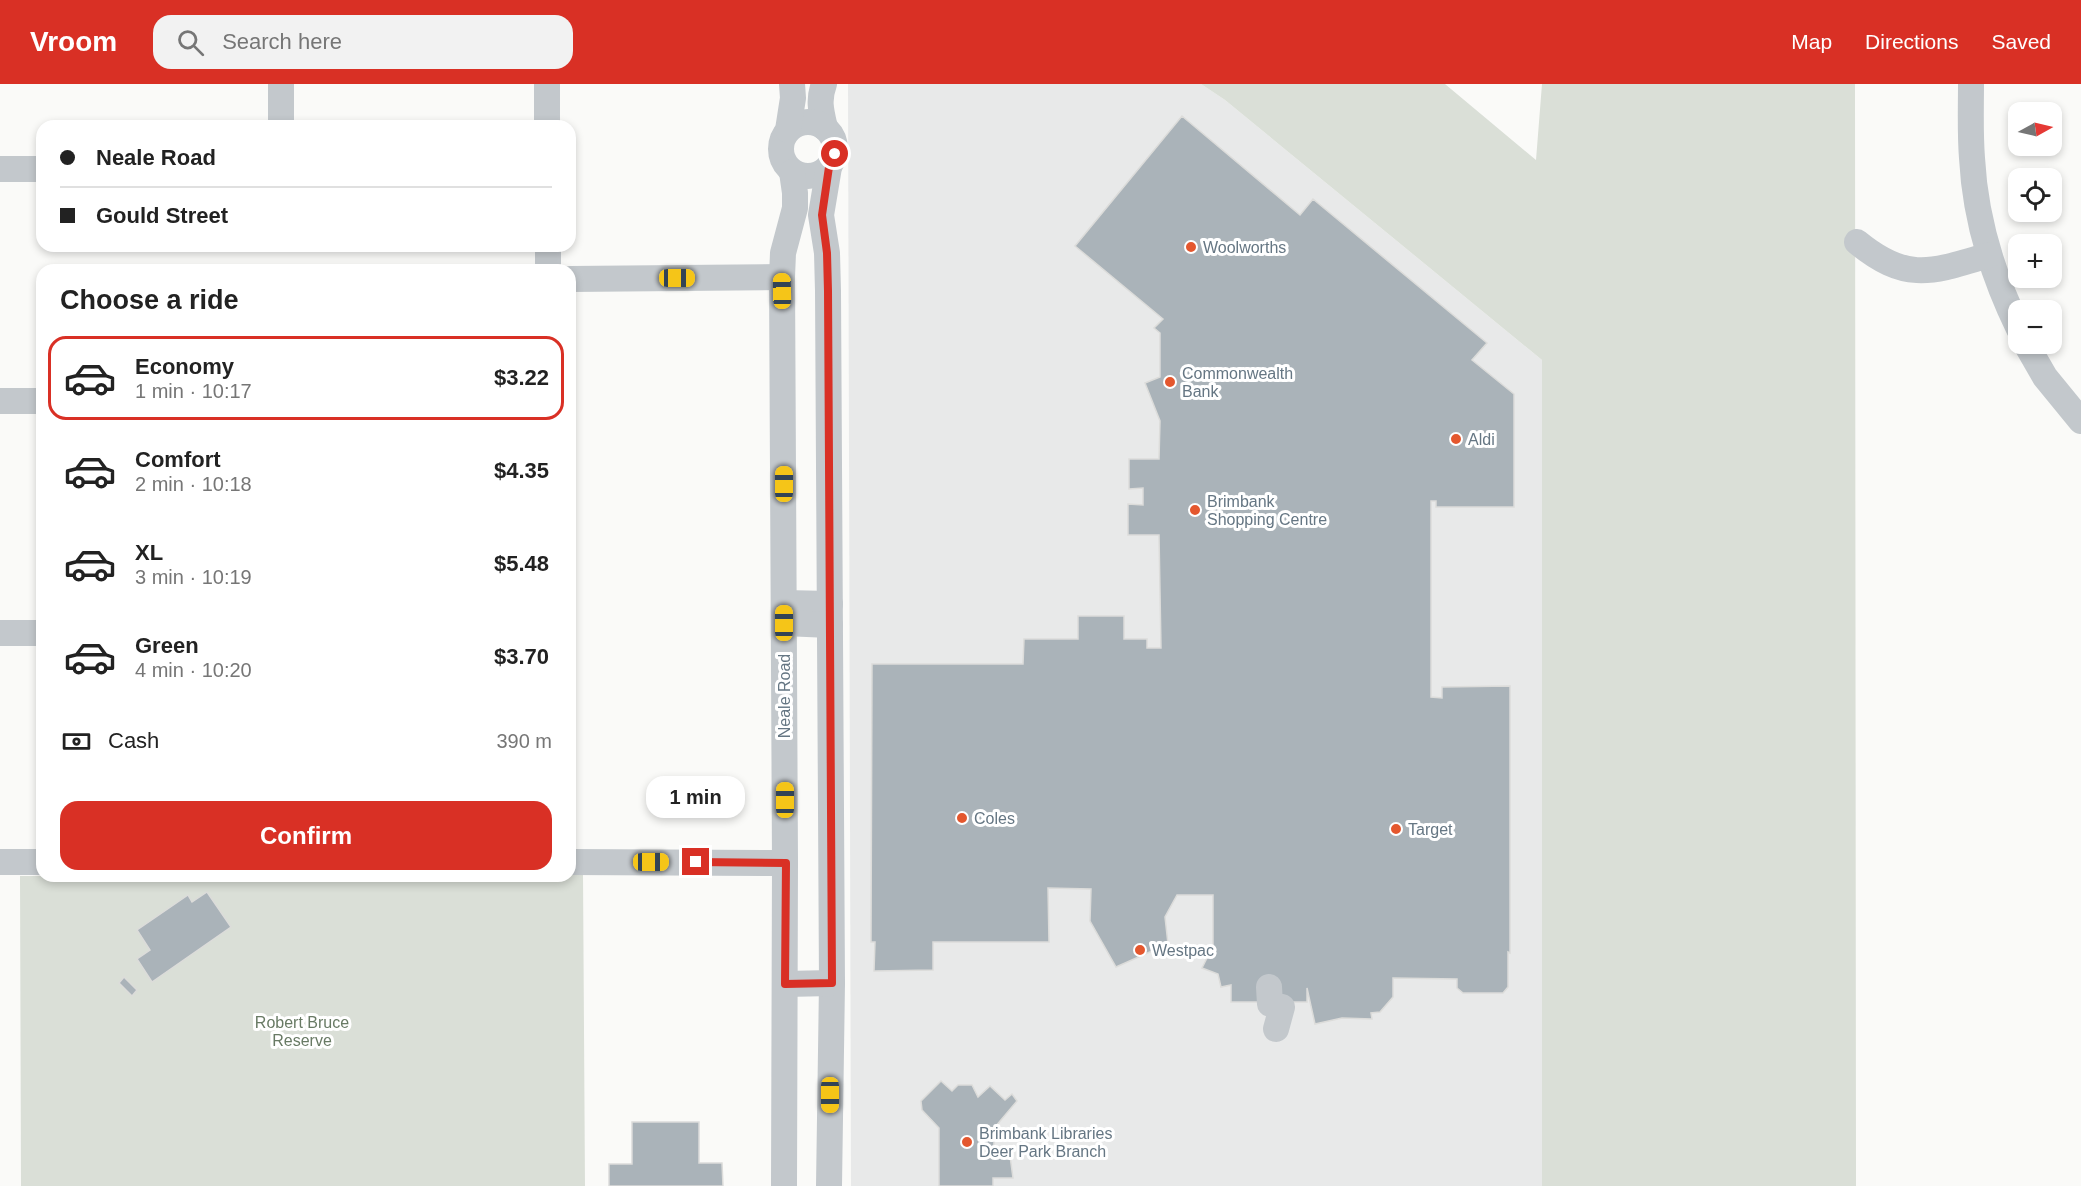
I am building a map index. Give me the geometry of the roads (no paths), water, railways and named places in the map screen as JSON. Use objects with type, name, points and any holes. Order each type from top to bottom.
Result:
[{"type":"street","points":[[281,84],[281,120]]},
{"type":"street","points":[[547,84],[547,120]]},
{"type":"street","points":[[792,84],[793,98],[788,130],[782,141],[781,154],[784,162],[792,172],[803,177],[812,177],[829,167]]},
{"type":"street","points":[[824,84],[820,107],[825,128],[833,139],[835,147],[833,160],[829,167],[822,215],[827,253],[830,614],[832,983],[829,1186]]},
{"type":"street","points":[[1971,84],[1973,174],[1989,255],[2008,302]]},
{"type":"street","points":[[788,130],[804,122],[813,122],[825,128]]},
{"type":"street","points":[[0,169],[36,169]]},
{"type":"street","name":"Neale Road","points":[[784,1186],[786,863],[782,277],[784,246],[795,208],[792,172]]},
{"type":"street","points":[[1857,243],[1875,257],[1889,264],[1918,271],[1933,270],[1989,255]]},
{"type":"street","points":[[576,279],[782,277]]},
{"type":"street","points":[[2032,354],[2045,376],[2081,421]]},
{"type":"street","points":[[0,401],[36,401]]},
{"type":"street","points":[[784,613],[830,614]]},
{"type":"street","points":[[0,633],[36,633]]},
{"type":"street","points":[[0,862],[36,862]]},
{"type":"street","points":[[576,862],[786,863]]},
{"type":"street","points":[[785,984],[832,983]]},
{"type":"street","points":[[1269,987],[1270,1004],[1282,1007],[1276,1029]]},
{"type":"place","name":"Woolworths","points":[[1191,247]]},
{"type":"place","name":"Commonwealth Bank","points":[[1170,382]]},
{"type":"place","name":"Aldi","points":[[1456,439]]},
{"type":"place","name":"Brimbank Shopping Centre","points":[[1195,510]]},
{"type":"place","name":"Coles","points":[[962,818]]},
{"type":"place","name":"Target","points":[[1396,829]]},
{"type":"place","name":"Westpac","points":[[1140,950]]},
{"type":"place","name":"Brimbank Libraries Deer Park Branch","points":[[967,1142]]},
{"type":"park label","name":"Robert Bruce Reserve","points":[[302,1031]]}]
